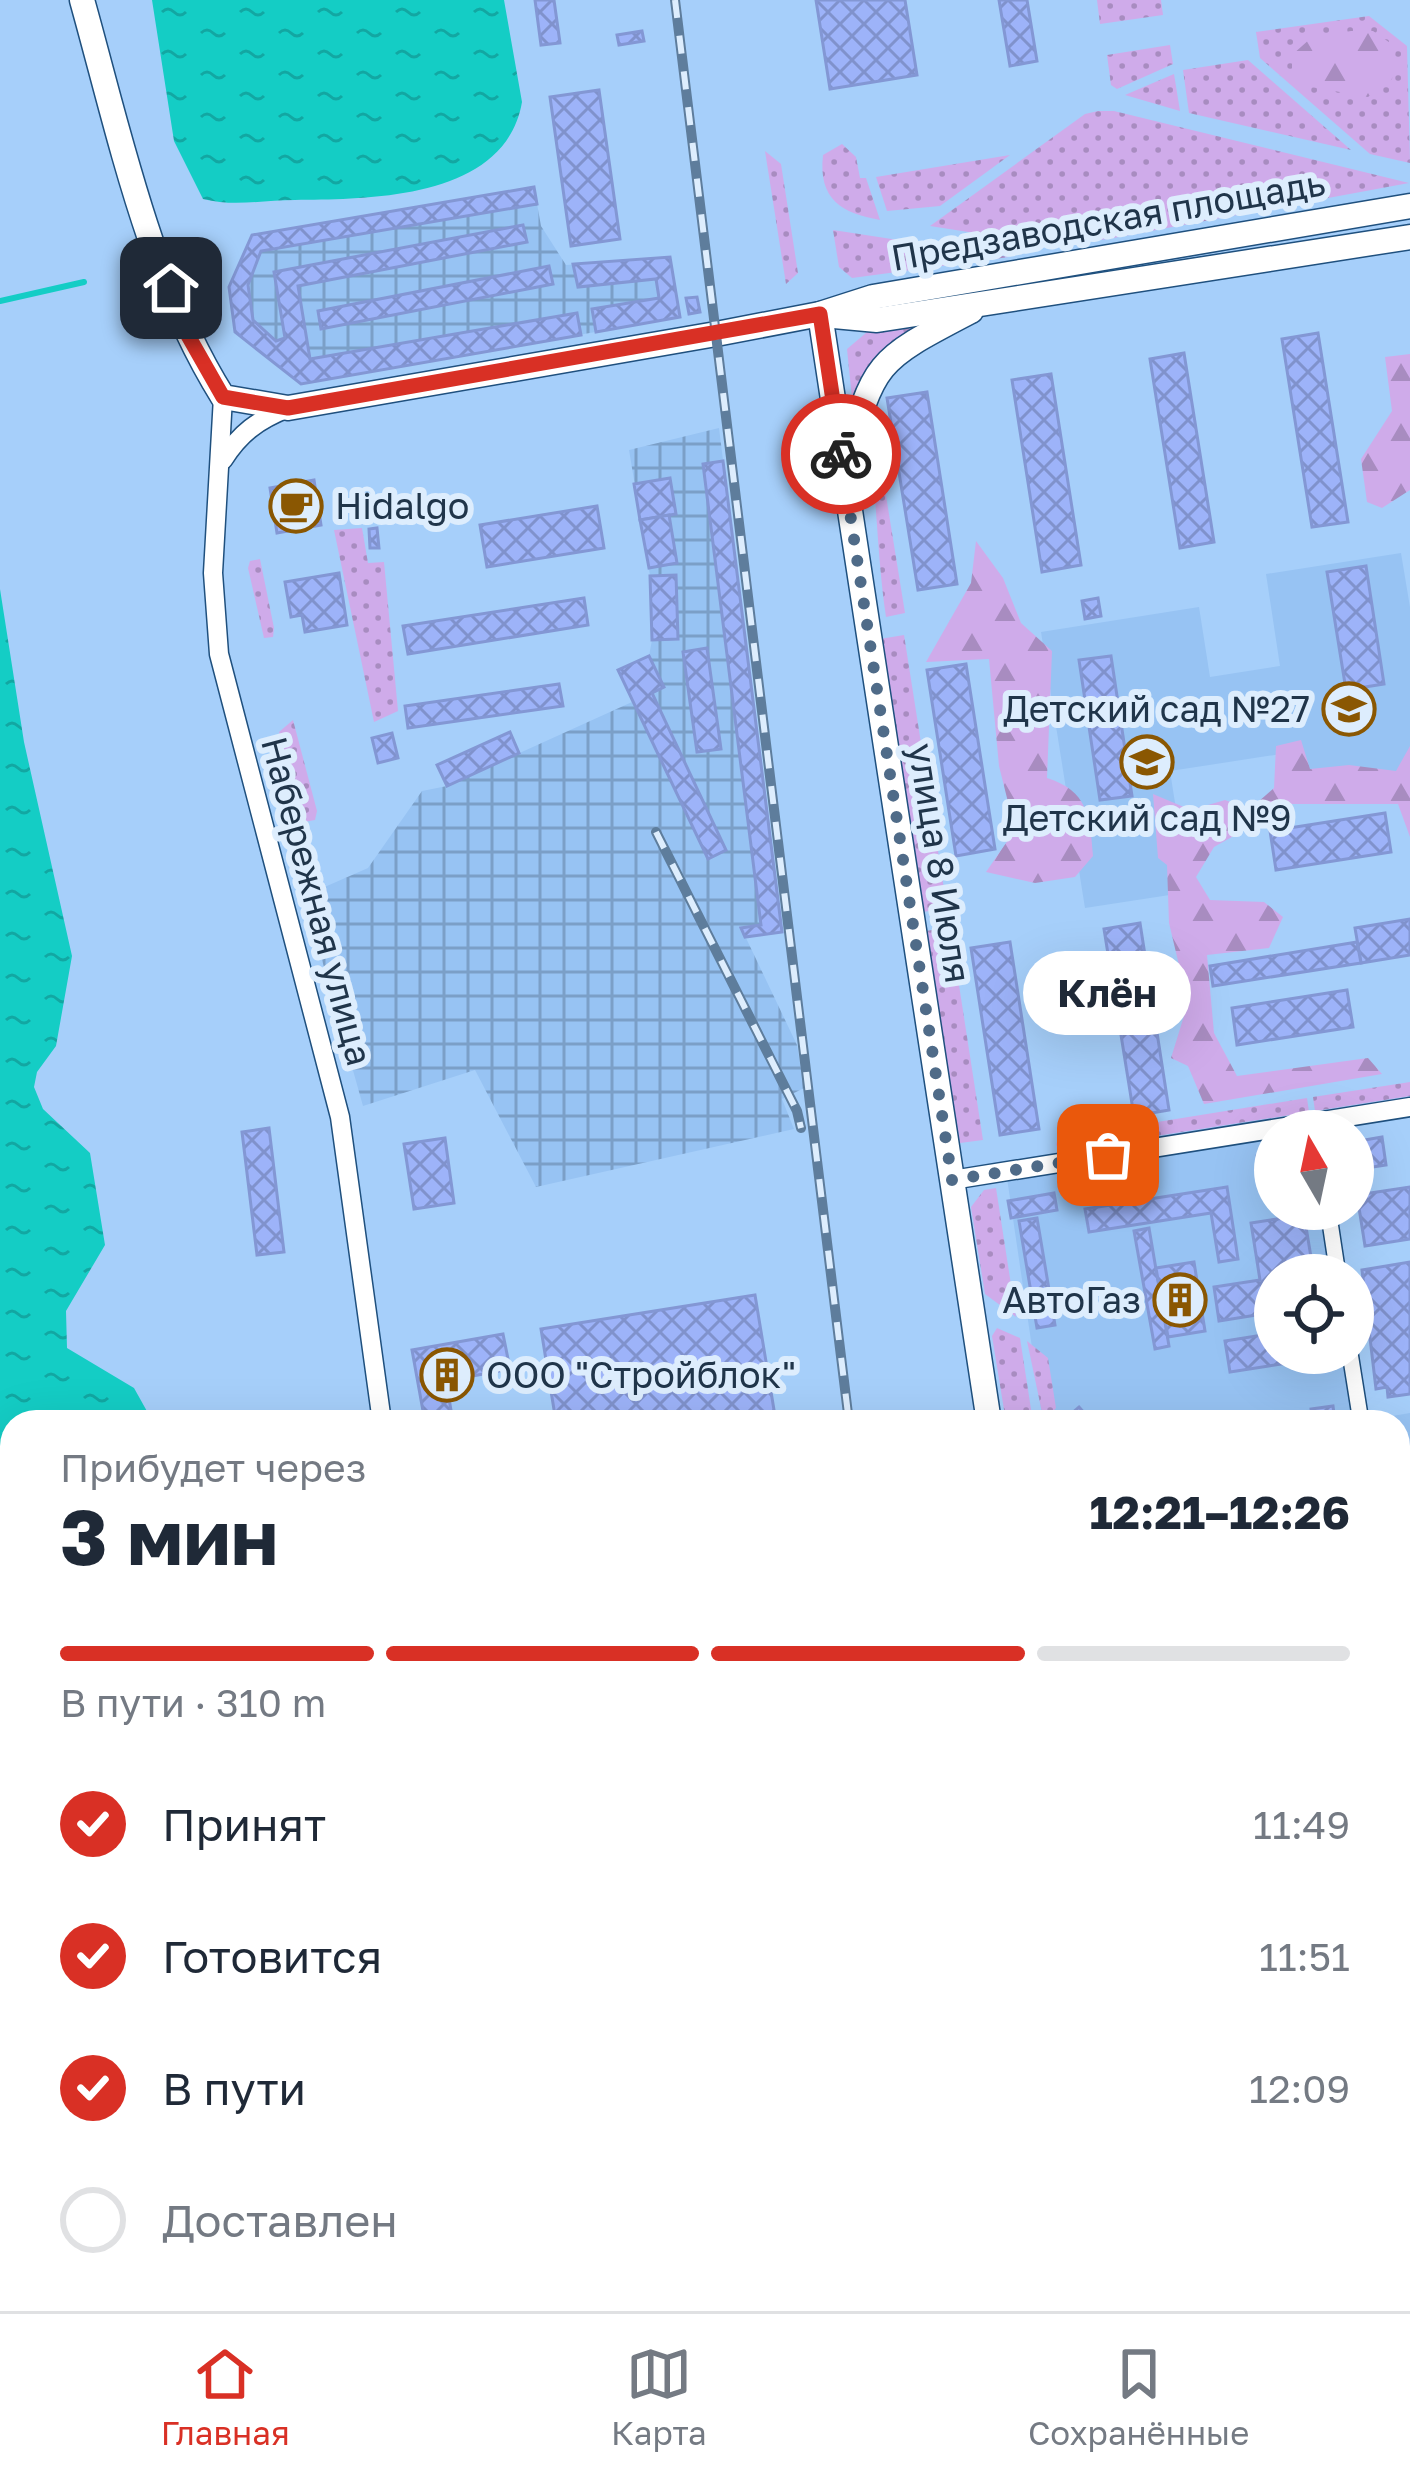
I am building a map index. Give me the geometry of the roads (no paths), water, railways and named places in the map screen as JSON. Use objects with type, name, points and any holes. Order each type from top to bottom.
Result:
[{"type":"main road","points":[[82,0],[126,158],[186,332],[223,397]]},
{"type":"main road","name":"Предзаводская площадь","points":[[223,397],[288,408],[820,314],[896,293],[1410,206]]},
{"type":"main road","name":"Предзаводская площадь","points":[[820,314],[877,320],[1410,237]]},
{"type":"main road","points":[[844,472],[870,382],[884,361],[988,302]]},
{"type":"main road","name":"улица 8 Июля","points":[[820,314],[987,1410]]},
{"type":"street","name":"Набережная улица","points":[[223,397],[213,573],[223,677],[340,1118],[380,1410]]},
{"type":"street","points":[[220,464],[237,439],[261,419],[288,408]]},
{"type":"street","points":[[1374,1115],[1410,1107]]},
{"type":"street","points":[[952,1180],[1254,1136]]},
{"type":"street","points":[[1353,1374],[1359,1410]]},
{"type":"water","points":[[152,0],[504,0],[522,102],[510,134],[490,159],[430,187],[360,198],[237,203],[203,199],[174,141]]},
{"type":"water","points":[[0,589],[24,742],[72,956],[56,1046],[37,1072],[34,1087],[43,1109],[90,1153],[105,1245],[66,1311],[67,1348],[134,1388],[146,1410],[0,1410]]},
{"type":"waterway","points":[[0,301],[84,282]]},
{"type":"railway","points":[[675,0],[848,1410]]},
{"type":"railway","points":[[656,832],[797,1111],[801,1128]]},
{"type":"place","name":"Hidalgo","points":[[296,506]]},
{"type":"place","name":"Детский сад №27","points":[[1349,709]]},
{"type":"place","name":"Детский сад №9","points":[[1147,762]]},
{"type":"place","name":"Клён","points":[[1108,1155]]},
{"type":"place","name":"АвтоГаз","points":[[1180,1300]]},
{"type":"place","name":"ООО \"Стройблок\"","points":[[447,1375]]}]
